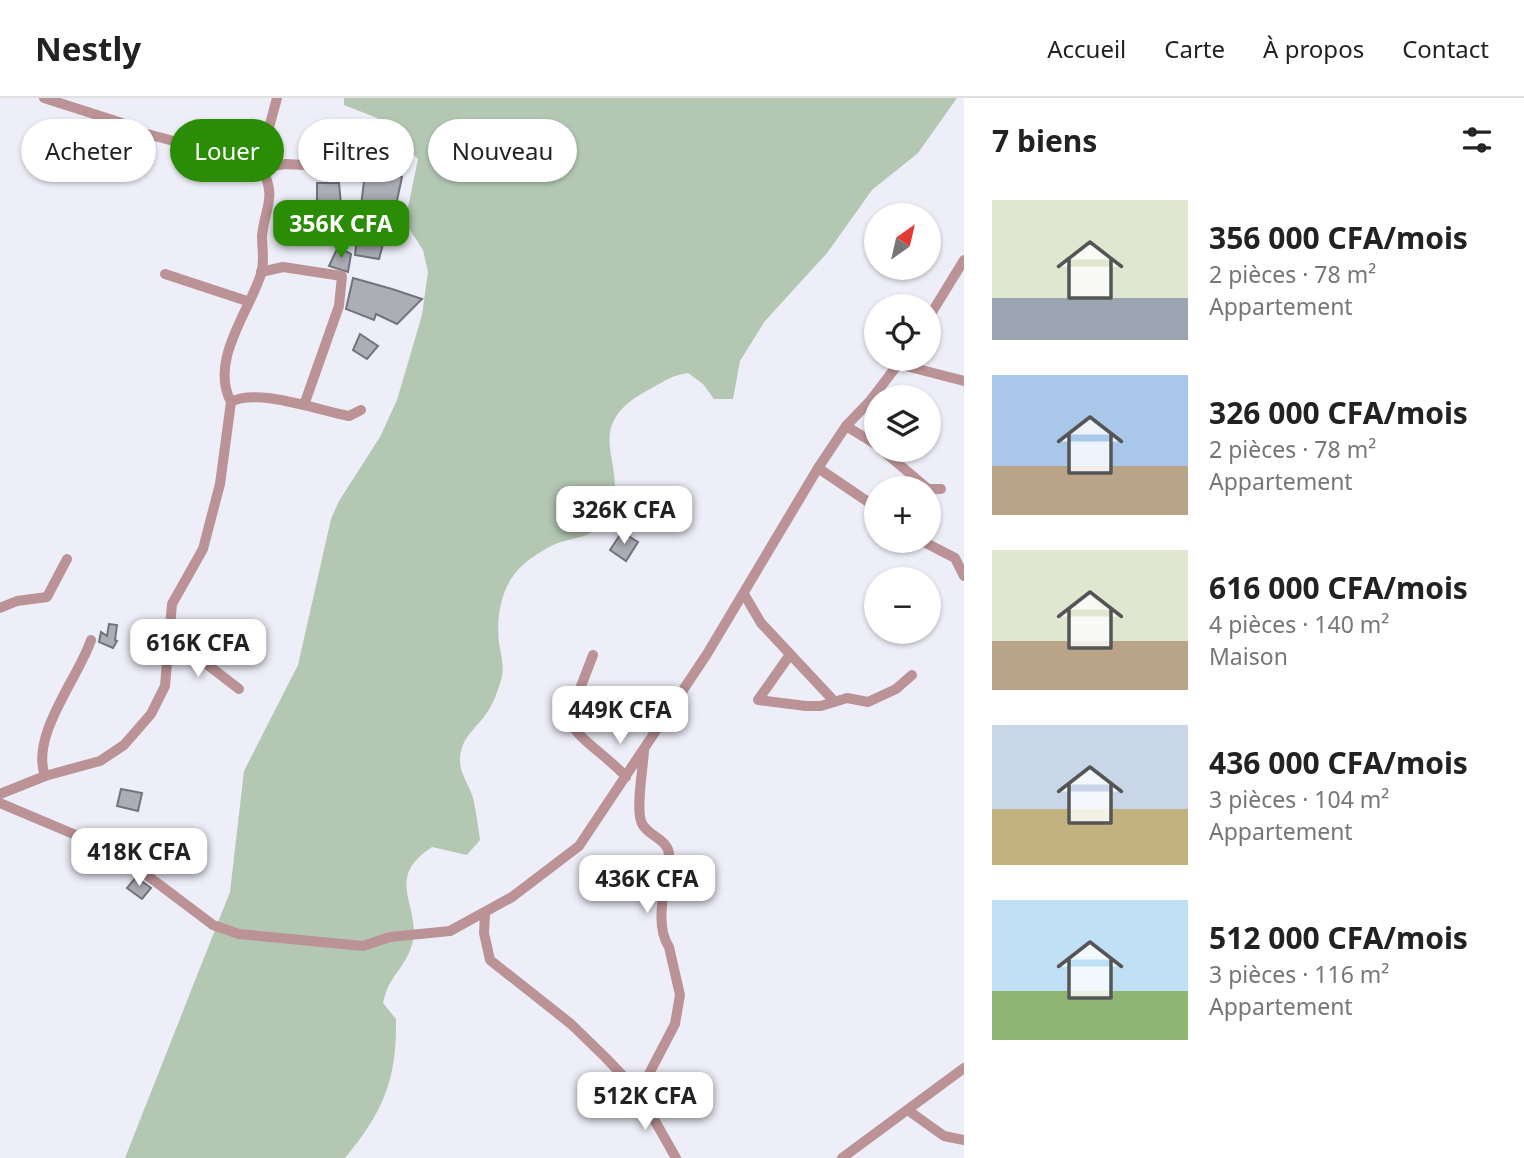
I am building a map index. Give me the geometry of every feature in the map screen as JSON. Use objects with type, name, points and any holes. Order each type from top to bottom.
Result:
[{"type":"street","points":[[44,98],[136,131],[170,139]]},
{"type":"street","points":[[271,119],[277,98]]},
{"type":"street","points":[[0,794],[45,776],[100,761],[124,745],[152,714],[165,686],[172,604],[203,549],[220,484],[231,402],[225,382],[228,357],[247,301],[261,272],[262,235],[271,199],[269,182]]},
{"type":"street","points":[[941,297],[964,260]]},
{"type":"street","points":[[261,272],[283,267],[342,276],[339,306],[304,405]]},
{"type":"street","points":[[165,274],[247,301]]},
{"type":"street","points":[[0,803],[90,841],[140,870],[214,925],[239,934],[363,946],[390,937],[450,931],[485,914],[579,846],[744,594],[818,468],[846,426],[892,371]]},
{"type":"street","points":[[930,371],[964,381]]},
{"type":"street","points":[[231,402],[245,397],[304,405],[349,416],[361,410]]},
{"type":"street","points":[[846,426],[864,437]]},
{"type":"street","points":[[896,462],[913,476]]},
{"type":"street","points":[[818,468],[864,499]]},
{"type":"street","points":[[941,551],[955,558],[964,576]]},
{"type":"street","points":[[0,608],[17,601],[47,597],[66,559]]},
{"type":"street","points":[[744,594],[761,623],[789,656],[834,701]]},
{"type":"street","points":[[45,776],[43,758],[50,724],[92,640]]},
{"type":"street","points":[[169,647],[200,659],[239,689]]},
{"type":"street","points":[[593,655],[568,720],[574,730],[611,760],[626,777]]},
{"type":"street","points":[[789,656],[758,700],[806,706],[821,706],[847,698],[867,702],[896,689],[912,674]]},
{"type":"street","points":[[639,1093],[670,1039],[680,995],[665,940],[662,903],[670,855],[667,847],[641,823],[639,806],[644,746]]},
{"type":"street","points":[[485,914],[484,933],[490,960],[571,1024],[639,1093],[676,1158]]},
{"type":"street","points":[[842,1158],[964,1068]]},
{"type":"street","points":[[909,1111],[944,1136],[964,1140]]},
{"type":"green space","points":[[344,98],[957,98],[918,153],[872,190],[827,253],[765,321],[740,361],[733,399],[714,399],[703,384],[688,373],[669,379],[627,404],[615,419],[610,434],[615,481],[614,498],[607,516],[592,532],[540,552],[523,565],[510,581],[499,611],[498,622],[503,666],[501,680],[489,710],[466,739],[460,758],[473,798],[480,840],[467,855],[432,847],[416,860],[409,872],[406,885],[413,939],[408,955],[388,987],[383,1003],[396,1019],[396,1041],[390,1078],[378,1110],[345,1158],[125,1158],[230,892],[244,771],[298,665],[331,519],[339,501],[380,437],[397,400],[422,315],[428,272],[423,250],[405,222],[418,159],[414,155],[414,119],[378,119],[344,105]]},
{"type":"building","points":[[364,182],[401,182],[390,233],[386,233],[379,259],[355,255]]},
{"type":"building","points":[[317,183],[339,183],[341,205],[317,204]]},
{"type":"building","points":[[338,247],[351,254],[348,272],[329,266]]},
{"type":"building","points":[[353,278],[422,299],[397,324],[376,314],[374,320],[346,309]]},
{"type":"building","points":[[360,334],[378,346],[367,359],[353,350]]},
{"type":"building","points":[[622,532],[638,542],[626,561],[610,550]]},
{"type":"building","points":[[109,624],[117,625],[117,641],[113,648],[99,642],[101,632],[107,636]]},
{"type":"building","points":[[121,789],[142,793],[138,811],[117,806]]},
{"type":"building","points":[[136,877],[151,888],[142,899],[127,888]]}]
